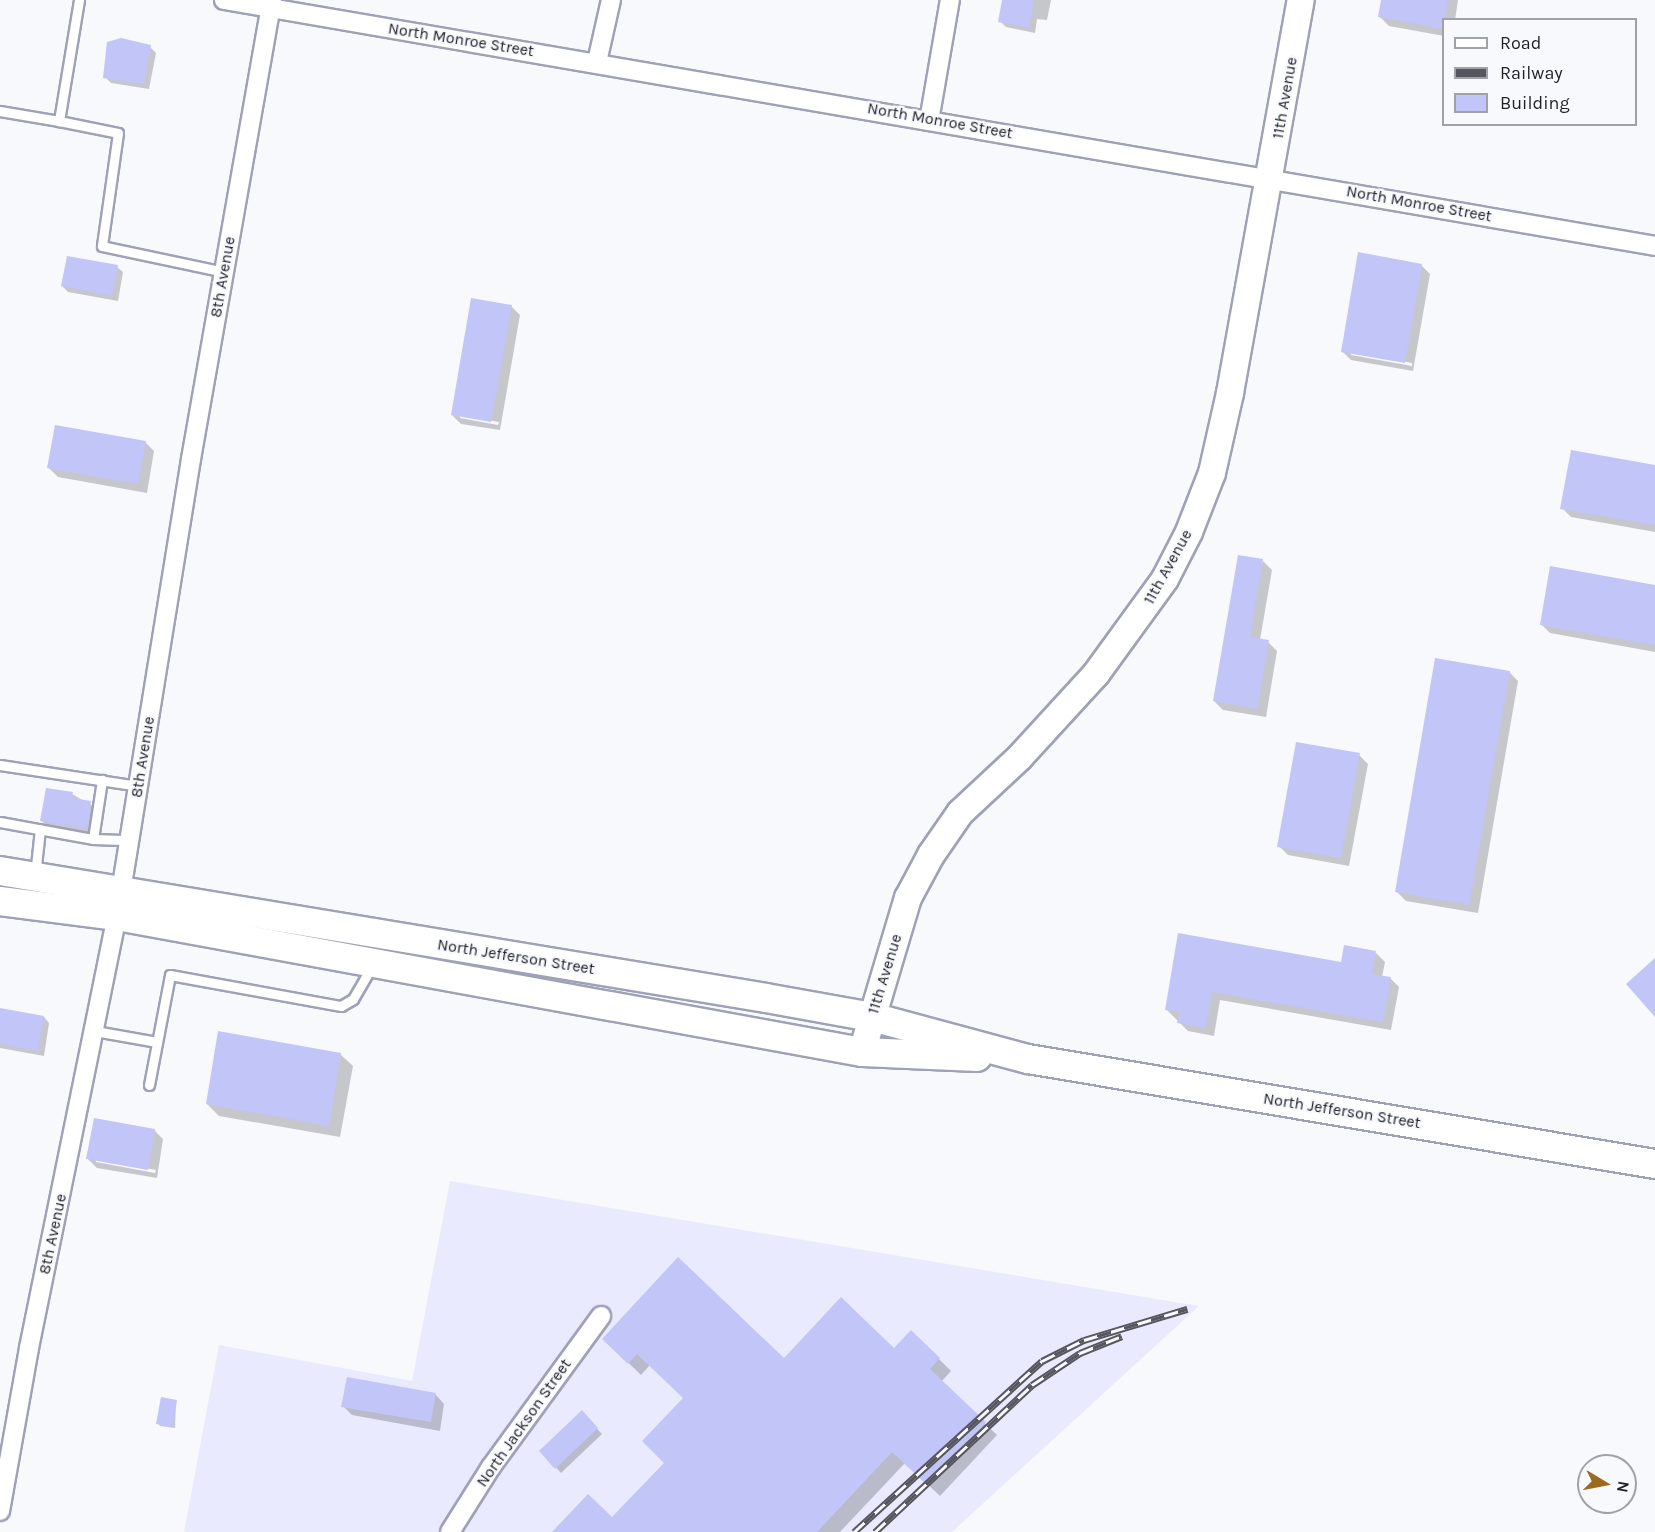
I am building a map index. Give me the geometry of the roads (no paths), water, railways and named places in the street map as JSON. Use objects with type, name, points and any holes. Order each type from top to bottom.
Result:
[{"type":"main road","name":"North Jefferson Street","points":[[0,871],[34,877],[119,904],[374,963],[862,1052],[1028,1059]]},
{"type":"main road","name":"North Jefferson Street","points":[[0,901],[119,904],[872,1017],[1028,1059],[1655,1164]]},
{"type":"street","name":"North Monroe Street","points":[[224,0],[271,4],[929,121],[1655,246]]},
{"type":"street","points":[[597,62],[610,0]]},
{"type":"street","points":[[929,121],[950,0]]},
{"type":"street","name":"11th Avenue","points":[[862,1052],[908,898],[931,855],[960,813],[1019,758],[1096,674],[1160,586],[1189,532],[1212,473],[1271,180],[1301,0]]},
{"type":"street","name":"8th Avenue","points":[[0,1511],[29,1348],[119,904],[271,4]]},
{"type":"street","name":"North Jackson Street","points":[[450,1532],[491,1467],[601,1316]]},
{"type":"lane","points":[[59,122],[79,0]]},
{"type":"lane","points":[[0,111],[118,133],[102,246],[224,272]]},
{"type":"lane","points":[[0,765],[139,786]]},
{"type":"lane","points":[[93,839],[102,780]]},
{"type":"lane","points":[[0,822],[93,839],[130,840]]},
{"type":"lane","points":[[34,877],[40,829]]},
{"type":"lane","points":[[149,1085],[170,975],[341,1006],[353,999],[374,963]]},
{"type":"lane","points":[[94,1030],[157,1042]]},
{"type":"railway","points":[[854,1532],[1042,1361],[1084,1340],[1187,1309]]},
{"type":"railway","points":[[875,1532],[1032,1385],[1080,1353],[1122,1336]]}]
